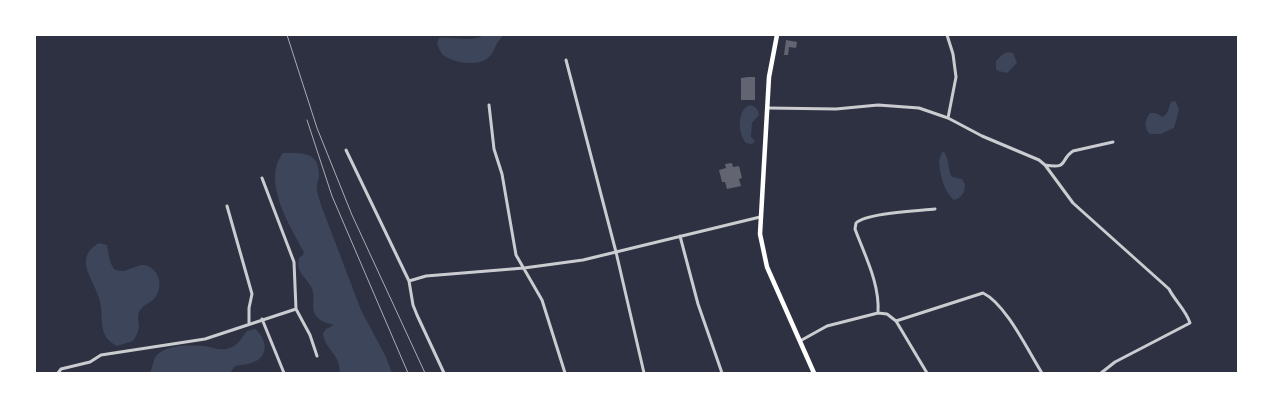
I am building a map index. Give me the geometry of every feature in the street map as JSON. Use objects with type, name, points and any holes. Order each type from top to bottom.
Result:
[{"type":"main road","points":[[777,35],[769,77],[760,234],[767,267],[814,373]]},
{"type":"street","points":[[947,35],[953,54],[956,78],[948,118]]},
{"type":"street","points":[[566,60],[616,252],[644,373]]},
{"type":"street","points":[[489,105],[494,149],[502,174],[516,255],[542,300],[565,373]]},
{"type":"street","points":[[768,108],[836,109],[871,106],[919,108],[948,118],[982,136],[1029,155],[1044,165],[1073,203],[1169,289],[1173,298],[1188,316],[1190,323],[1115,362],[1101,373]]},
{"type":"street","points":[[1044,165],[1056,167],[1062,165],[1068,154],[1073,151],[1113,142]]},
{"type":"street","points":[[346,150],[409,281],[413,305],[444,373]]},
{"type":"street","points":[[262,178],[294,262],[296,309],[310,335],[317,356]]},
{"type":"street","points":[[227,206],[252,294],[249,308],[249,323]]},
{"type":"street","points":[[878,314],[879,301],[876,286],[855,229],[856,223],[860,220],[887,214],[935,209]]},
{"type":"street","points":[[409,281],[426,276],[524,268],[583,260],[760,217]]},
{"type":"street","points":[[680,236],[698,304],[722,373]]},
{"type":"street","points":[[896,320],[983,294],[990,297],[1002,309],[1042,373]]},
{"type":"street","points":[[58,373],[61,369],[90,362],[101,355],[205,339],[296,309]]},
{"type":"street","points":[[799,341],[827,326],[878,314],[887,314],[896,320],[927,373]]},
{"type":"street","points":[[262,319],[284,373]]},
{"type":"shaded area","points":[[484,35],[504,35],[488,58],[478,62],[465,63],[452,60],[442,54],[437,43],[439,38],[473,39]]},
{"type":"shaded area","points":[[1008,52],[1013,53],[1017,63],[1007,73],[998,71],[996,69],[996,61]]},
{"type":"shaded area","points":[[1174,101],[1179,110],[1174,128],[1161,134],[1150,134],[1146,129],[1146,124],[1150,113],[1163,117],[1167,113],[1171,102]]},
{"type":"shaded area","points":[[750,105],[756,108],[759,115],[752,123],[751,137],[755,141],[752,144],[746,143],[743,139],[740,128],[742,112]]},
{"type":"shaded area","points":[[943,151],[947,157],[952,177],[962,179],[965,184],[962,194],[954,200],[945,188],[942,178],[939,162]]},
{"type":"shaded area","points":[[283,153],[309,155],[317,162],[319,177],[317,193],[321,205],[361,310],[386,357],[392,373],[340,373],[335,355],[326,344],[323,333],[334,325],[320,320],[314,313],[312,289],[302,275],[298,263],[299,258],[304,252],[285,217],[276,190],[277,164]]},
{"type":"shaded area","points":[[99,243],[107,245],[110,262],[114,269],[122,271],[141,265],[148,266],[156,272],[159,281],[157,295],[139,312],[139,327],[133,341],[117,346],[106,337],[102,327],[98,294],[86,263],[91,249]]},
{"type":"shaded area","points":[[255,329],[263,340],[265,348],[262,356],[253,362],[235,366],[230,373],[150,373],[155,358],[164,350],[177,346],[191,345],[226,349],[236,345],[247,331]]},
{"type":"building","points":[[786,40],[797,42],[796,48],[789,47],[788,55],[784,55]]},
{"type":"building","points":[[755,77],[755,100],[741,100],[741,78]]},
{"type":"building","points":[[732,163],[733,167],[739,166],[742,178],[739,179],[741,186],[727,189],[725,182],[722,182],[719,170],[726,168],[725,164]]},
{"type":"railway","points":[[287,35],[317,128],[352,215],[425,373]]},
{"type":"railway","points":[[307,120],[332,196],[408,373]]}]
